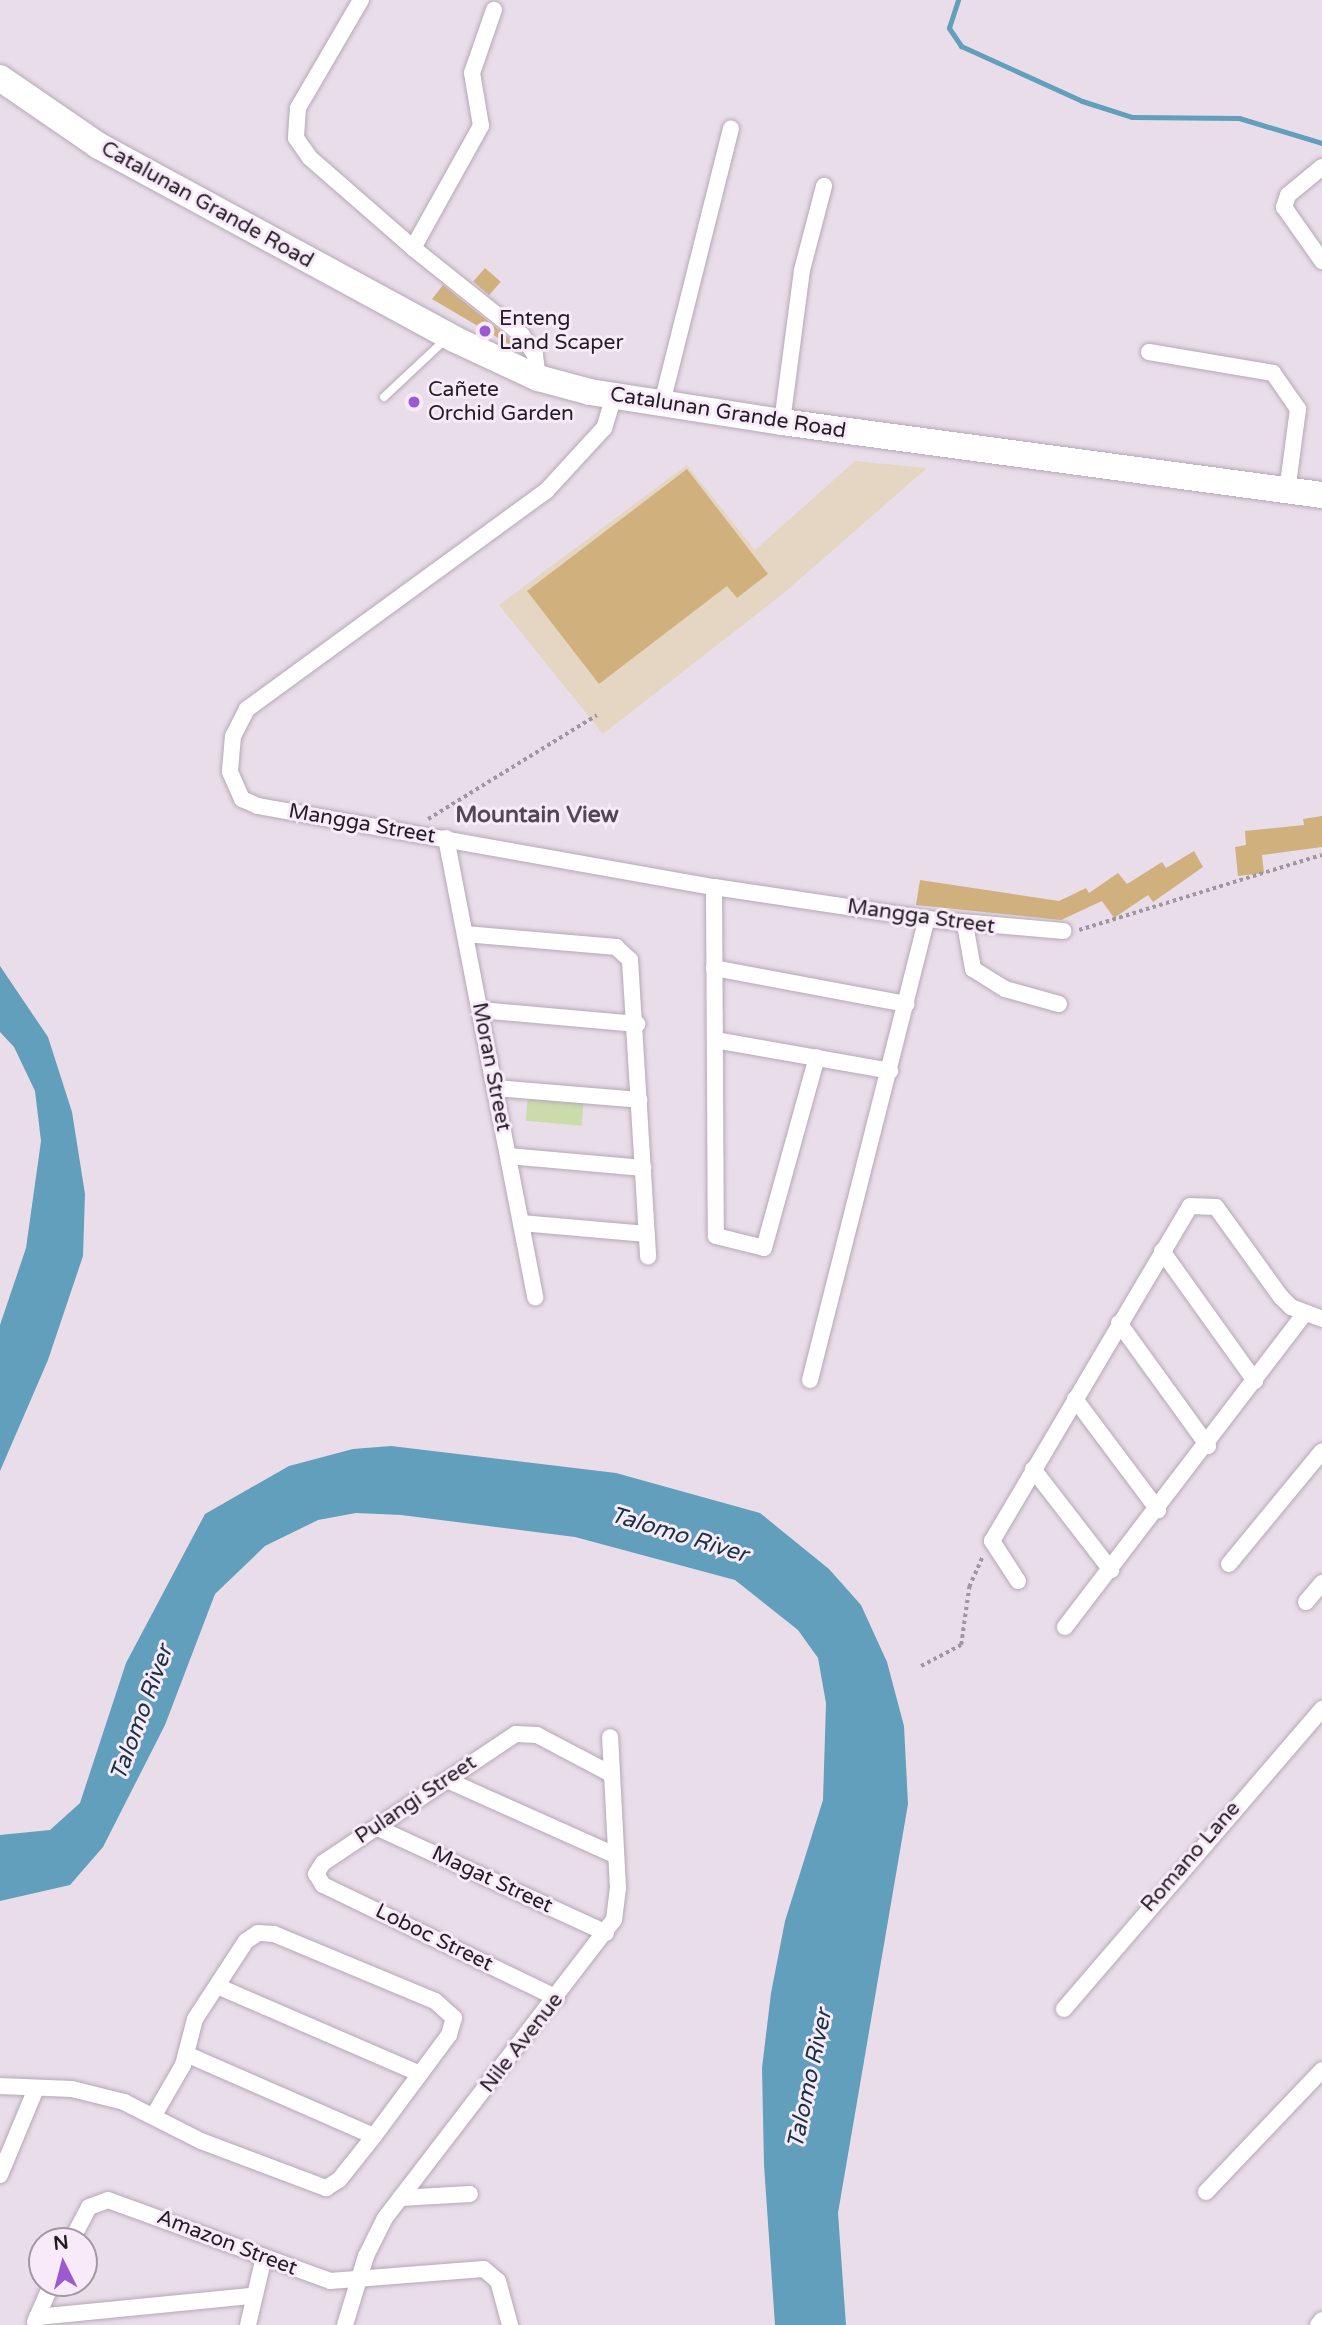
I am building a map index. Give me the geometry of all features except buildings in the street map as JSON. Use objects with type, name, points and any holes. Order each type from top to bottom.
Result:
[{"type":"main road","name":"Catalunan Grande Road","points":[[0,78],[99,146],[449,337],[538,378],[614,396],[782,422],[1322,495]]},
{"type":"street","points":[[361,0],[298,108],[293,129],[310,158],[413,248],[522,335],[535,355],[538,378]]},
{"type":"street","points":[[413,248],[481,126],[472,73],[494,10]]},
{"type":"street","points":[[662,403],[731,130]]},
{"type":"street","points":[[1322,167],[1288,195],[1284,207],[1322,261]]},
{"type":"street","points":[[782,422],[802,270],[824,186]]},
{"type":"street","points":[[1149,352],[1273,373],[1298,409],[1287,491]]},
{"type":"street","name":"Mangga Street","points":[[614,396],[604,428],[573,466],[270,689],[247,709],[233,736],[230,772],[242,799],[713,887],[965,924],[1063,931]]},
{"type":"street","name":"Moran Street","points":[[446,838],[536,1297]]},
{"type":"street","points":[[713,887],[716,1236],[764,1248],[817,1058]]},
{"type":"street","points":[[810,1380],[927,919]]},
{"type":"street","points":[[965,924],[973,969],[1005,989],[1059,1004]]},
{"type":"street","points":[[465,934],[616,947],[630,960],[637,1024],[648,1256]]},
{"type":"street","points":[[714,968],[907,1004]]},
{"type":"street","points":[[480,1010],[637,1024]]},
{"type":"street","points":[[715,1040],[890,1070]]},
{"type":"street","points":[[495,1088],[640,1100]]},
{"type":"street","points":[[508,1156],[643,1168]]},
{"type":"street","points":[[1018,1581],[992,1541],[1190,1206],[1209,1203],[1222,1213],[1281,1297],[1304,1314],[1322,1318]]},
{"type":"street","points":[[521,1223],[647,1234]]},
{"type":"street","points":[[1161,1251],[1255,1381]]},
{"type":"street","points":[[1065,1627],[1208,1446],[1304,1314]]},
{"type":"street","points":[[1119,1323],[1208,1446]]},
{"type":"street","points":[[1075,1399],[1158,1510]]},
{"type":"street","points":[[1229,1564],[1322,1451]]},
{"type":"street","points":[[1033,1469],[1111,1570]]},
{"type":"street","points":[[1306,1602],[1322,1583]]},
{"type":"street","name":"Romano Lane","points":[[1064,2009],[1322,1709]]},
{"type":"street","name":"Pulangi Street","points":[[316,1874],[323,1863],[522,1732],[611,1774]]},
{"type":"street","name":"Nile Avenue","points":[[345,2325],[357,2281],[374,2238],[400,2198],[606,1933],[617,1905],[610,1737]]},
{"type":"street","points":[[447,1780],[615,1855]]},
{"type":"street","name":"Magat Street","points":[[378,1828],[606,1933]]},
{"type":"street","name":"Loboc Street","points":[[316,1874],[323,1885],[557,1998]]},
{"type":"street","points":[[0,2087],[92,2093],[154,2115],[201,2141],[317,2188],[340,2180],[453,2027],[451,2011],[435,2001],[265,1932],[246,1941],[189,2031],[186,2054],[154,2115]]},
{"type":"street","points":[[217,1986],[420,2074]]},
{"type":"street","points":[[186,2054],[373,2136]]},
{"type":"street","points":[[1206,2192],[1322,2070]]},
{"type":"street","points":[[0,2175],[36,2091]]},
{"type":"street","points":[[400,2198],[470,2194]]},
{"type":"street","name":"Amazon Street","points":[[77,2227],[83,2214],[98,2202],[118,2202],[330,2281],[491,2271],[510,2325]]},
{"type":"street","points":[[248,2325],[264,2257]]},
{"type":"street","points":[[35,2321],[253,2296]]},
{"type":"street","points":[[35,2321],[46,2297]]},
{"type":"street","points":[[1318,2325],[1322,2320]]},
{"type":"lane","points":[[384,397],[449,337]]},
{"type":"path","points":[[422,824],[597,715]]},
{"type":"path","points":[[1063,931],[1101,927],[1322,855]]},
{"type":"path","points":[[921,1665],[961,1645],[969,1587],[992,1541]]},
{"type":"shaded area","points":[[855,461],[927,468],[785,592],[603,734],[499,605],[687,465],[755,550]]},
{"type":"green space","points":[[529,1084],[585,1089],[582,1126],[526,1121]]},
{"type":"water","points":[[0,966],[48,1037],[72,1112],[85,1194],[83,1256],[48,1360],[0,1471],[0,1325],[26,1248],[41,1141],[35,1091],[14,1047],[0,1032]]},
{"type":"water","name":"Talomo River","points":[[391,1446],[616,1473],[760,1513],[829,1569],[861,1605],[887,1662],[904,1726],[908,1804],[838,2213],[846,2325],[775,2325],[764,2165],[762,2068],[771,1993],[785,1921],[823,1800],[826,1703],[818,1658],[798,1630],[735,1580],[575,1537],[401,1515],[356,1513],[318,1520],[265,1546],[215,1594],[165,1725],[103,1847],[70,1885],[0,1901],[0,1835],[50,1830],[80,1803],[126,1663],[205,1514],[289,1466],[353,1449]]},
{"type":"waterway","points":[[958,0],[949,28],[961,46],[1082,101],[1132,117],[1239,118],[1322,143]]},
{"type":"place","name":"Enteng Land Scaper","points":[[485,331]]},
{"type":"place","name":"Cañete Orchid Garden","points":[[414,402]]},
{"type":"district","name":"Mountain View","points":[[537,815]]}]
